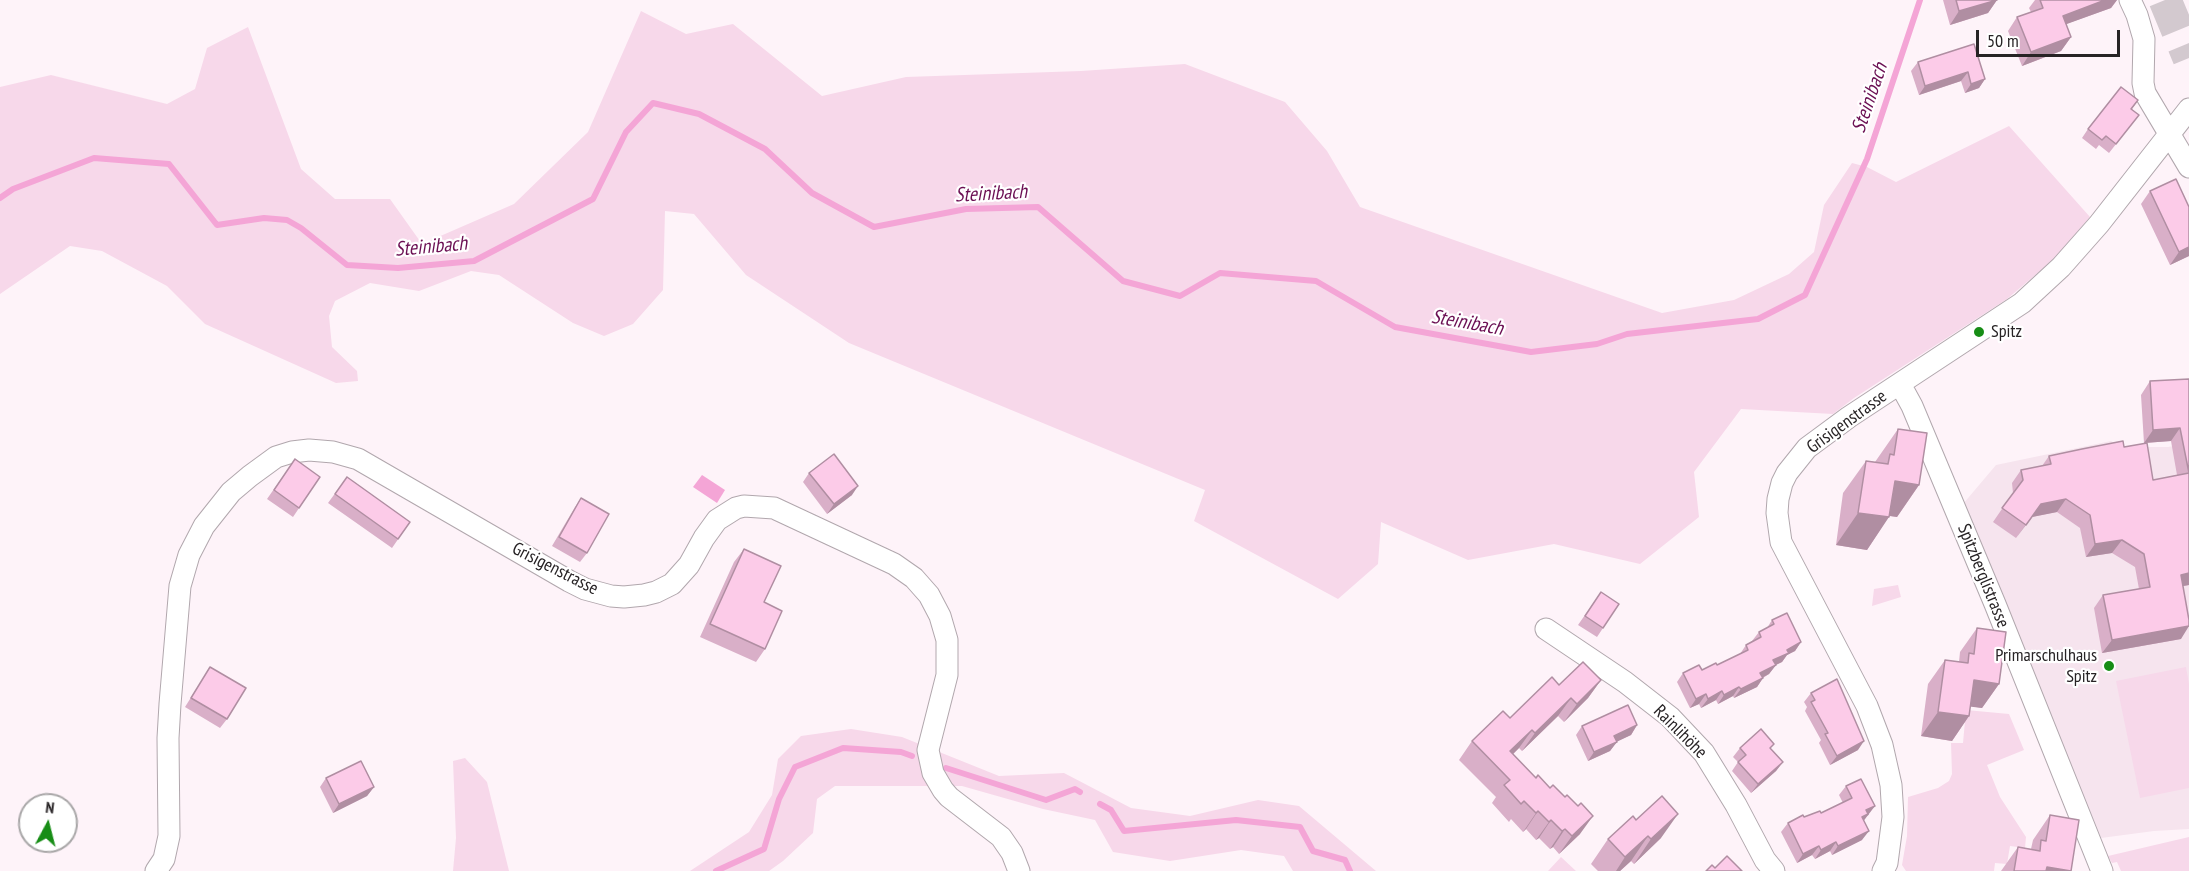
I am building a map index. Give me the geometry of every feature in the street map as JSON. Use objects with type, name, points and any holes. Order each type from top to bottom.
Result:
[{"type":"street","points":[[2130,0],[2144,39],[2143,83],[2145,93],[2189,167]]},
{"type":"street","name":"Grisigenstrasse","points":[[1883,871],[1887,863],[1893,817],[1891,785],[1882,745],[1867,706],[1782,542],[1778,499],[1787,473],[1807,448],[2022,303],[2061,267],[2099,224],[2189,109]]},
{"type":"street","name":"Spitzberglistrasse","points":[[1900,384],[1912,406],[1990,593],[2102,871]]},
{"type":"street","name":"Grisigenstrasse","points":[[156,871],[164,859],[169,836],[170,704],[179,594],[189,555],[217,508],[250,476],[276,458],[292,452],[309,450],[333,452],[358,459],[569,581],[585,589],[611,596],[644,595],[672,584],[689,565],[717,520],[736,508],[744,506],[766,506],[785,513],[894,564],[914,578],[929,595],[940,616],[947,640],[948,675],[928,750],[933,773],[949,796],[1001,837],[1012,853],[1019,871]]},
{"type":"street","name":"Rainlihöhe","points":[[1545,629],[1624,682],[1670,717],[1704,753],[1736,805],[1765,860],[1774,871]]},
{"type":"shaded area","points":[[641,11],[686,34],[733,24],[822,96],[906,77],[1081,71],[1185,64],[1285,102],[1327,151],[1360,207],[1662,313],[1734,300],[1789,274],[1814,252],[1824,205],[1852,163],[1867,167],[1896,182],[2009,126],[2090,217],[2053,260],[2007,299],[1833,414],[1741,409],[1694,472],[1699,517],[1640,564],[1554,544],[1468,560],[1381,522],[1378,564],[1338,599],[1194,521],[1205,490],[849,343],[746,275],[694,214],[665,211],[663,290],[633,324],[604,336],[573,323],[499,275],[471,271],[419,291],[370,283],[335,301],[329,316],[332,347],[357,371],[358,381],[336,383],[205,324],[167,286],[102,251],[70,246],[0,294],[0,87],[51,75],[167,104],[195,89],[207,48],[248,27],[301,169],[335,199],[390,199],[422,244],[514,204],[588,132]]},
{"type":"shaded area","name":"Primarschulhaus Spitz","points":[[2111,441],[2120,447],[2168,447],[2189,443],[2189,829],[2101,838],[1963,504],[1996,465]]},
{"type":"shaded area","points":[[702,475],[725,490],[717,503],[693,487]]},
{"type":"shaded area","points":[[1898,585],[1901,597],[1872,606],[1874,589]]},
{"type":"shaded area","points":[[2186,667],[2189,684],[2189,788],[2140,798],[2116,681]]},
{"type":"shaded area","points":[[1966,710],[2009,714],[2024,750],[1987,765],[2000,797],[2026,837],[2025,848],[2010,846],[2007,864],[1995,863],[1994,871],[1906,871],[1902,865],[1907,836],[1908,797],[1938,788],[1949,781],[1952,774],[1951,743],[1963,743]]},
{"type":"shaded area","points":[[851,729],[902,737],[999,776],[1064,773],[1131,808],[1190,816],[1258,800],[1299,806],[1376,871],[1293,871],[1284,856],[1241,850],[1170,861],[1113,852],[1095,820],[1043,809],[962,786],[835,786],[817,799],[813,833],[769,871],[690,871],[749,832],[772,795],[778,759],[801,736]]},
{"type":"shaded area","points":[[465,758],[487,782],[509,871],[453,871],[456,838],[453,761]]},
{"type":"shaded area","points":[[2189,837],[2189,871],[2121,871],[2117,862],[2112,863],[2108,856]]},
{"type":"shaded area","points":[[1561,857],[1576,871],[1548,871]]},
{"type":"building","points":[[1956,0],[1997,0],[1959,11]]},
{"type":"building","points":[[2040,0],[2105,0],[2063,16],[2071,37],[2031,52],[2017,17],[2043,8]]},
{"type":"building","points":[[1974,44],[1985,79],[1971,84],[1968,72],[1925,86],[1918,62]]},
{"type":"building","points":[[2121,87],[2138,100],[2131,109],[2139,115],[2116,144],[2106,136],[2102,140],[2088,129]]},
{"type":"building","points":[[2176,179],[2189,207],[2189,247],[2179,252],[2150,191]]},
{"type":"building","points":[[2189,379],[2189,473],[2180,428],[2153,430],[2150,381]]},
{"type":"building","points":[[1898,429],[1927,433],[1919,485],[1895,481],[1889,517],[1858,513],[1866,461],[1888,464],[1890,454],[1894,455]]},
{"type":"building","points":[[2123,441],[2124,447],[2147,443],[2153,480],[2189,473],[2189,573],[2181,575],[2189,626],[2112,640],[2103,595],[2150,587],[2144,554],[2122,540],[2095,544],[2090,515],[2066,499],[2041,504],[2026,525],[2002,508],[2023,480],[2021,470],[2051,464],[2049,456]]},
{"type":"building","points":[[834,454],[858,486],[834,504],[809,473]]},
{"type":"building","points":[[295,459],[320,477],[299,508],[274,490]]},
{"type":"building","points":[[347,477],[410,522],[398,539],[335,494]]},
{"type":"building","points":[[581,498],[609,514],[587,553],[559,537]]},
{"type":"building","points":[[744,549],[781,566],[764,602],[782,611],[765,649],[710,624]]},
{"type":"building","points":[[1601,592],[1619,604],[1603,628],[1585,616]]},
{"type":"building","points":[[1787,613],[1801,642],[1787,650],[1789,653],[1773,660],[1776,665],[1760,673],[1763,678],[1724,695],[1722,691],[1708,699],[1706,694],[1696,699],[1683,673],[1699,665],[1702,670],[1716,663],[1717,665],[1748,650],[1746,645],[1761,637],[1759,632],[1774,624],[1772,620]]},
{"type":"building","points":[[1977,628],[2006,632],[1999,684],[1974,680],[1969,716],[1938,712],[1945,660],[1968,663],[1969,653],[1974,654]]},
{"type":"building","points":[[1583,662],[1601,680],[1577,704],[1571,698],[1535,733],[1532,730],[1510,751],[1536,778],[1538,775],[1550,788],[1553,785],[1578,806],[1581,803],[1593,816],[1572,836],[1565,829],[1562,831],[1551,820],[1549,822],[1538,811],[1536,813],[1524,801],[1521,804],[1504,785],[1510,780],[1472,741],[1503,711],[1510,718],[1552,677],[1559,685]]},
{"type":"building","points":[[210,667],[246,688],[227,719],[191,698]]},
{"type":"building","points":[[1837,679],[1864,741],[1837,756],[1825,734],[1828,733],[1811,702],[1815,700],[1811,693]]},
{"type":"building","points":[[1628,705],[1637,725],[1614,736],[1617,742],[1594,752],[1582,726]]},
{"type":"building","points":[[1761,729],[1774,744],[1770,748],[1783,762],[1758,784],[1738,762],[1746,755],[1740,748]]},
{"type":"building","points":[[361,761],[374,787],[339,804],[326,778]]},
{"type":"building","points":[[1861,779],[1875,806],[1866,810],[1868,814],[1862,817],[1869,831],[1838,846],[1836,842],[1821,850],[1819,846],[1803,854],[1788,823],[1803,815],[1804,817],[1820,811],[1821,813],[1852,798],[1846,786]]},
{"type":"building","points":[[1662,796],[1678,814],[1651,839],[1648,836],[1625,857],[1608,839],[1633,816],[1636,820]]},
{"type":"building","points":[[2050,815],[2079,820],[2071,871],[2047,867],[2046,871],[2014,871],[2018,847],[2040,851],[2041,840],[2046,841]]},
{"type":"building","points":[[1727,856],[1742,871],[1706,871],[1712,865],[1715,868]]},
{"type":"waterway","name":"Steinibach","points":[[0,198],[13,189],[94,158],[169,164],[217,225],[264,218],[287,220],[301,228],[347,265],[398,268],[474,261],[593,199],[626,132],[653,103],[699,114],[765,149],[812,193],[874,227],[966,209],[1038,207],[1123,281],[1180,296],[1220,273],[1316,281],[1395,327],[1531,352],[1597,344],[1627,334],[1758,319],[1805,295],[1867,159],[1920,0]]},
{"type":"waterway","points":[[716,871],[764,849],[779,799],[795,767],[843,748],[901,752],[912,756]]},
{"type":"waterway","points":[[946,768],[1046,800],[1075,789],[1080,792]]},
{"type":"waterway","points":[[1100,804],[1111,810],[1124,831],[1236,820],[1300,827],[1313,851],[1345,860],[1350,871]]},
{"type":"tunnel","points":[[2165,0],[2189,58]]},
{"type":"place","name":"Spitz","points":[[1979,332]]},
{"type":"place","name":"Primarschulhaus Spitz","points":[[2109,666]]}]
